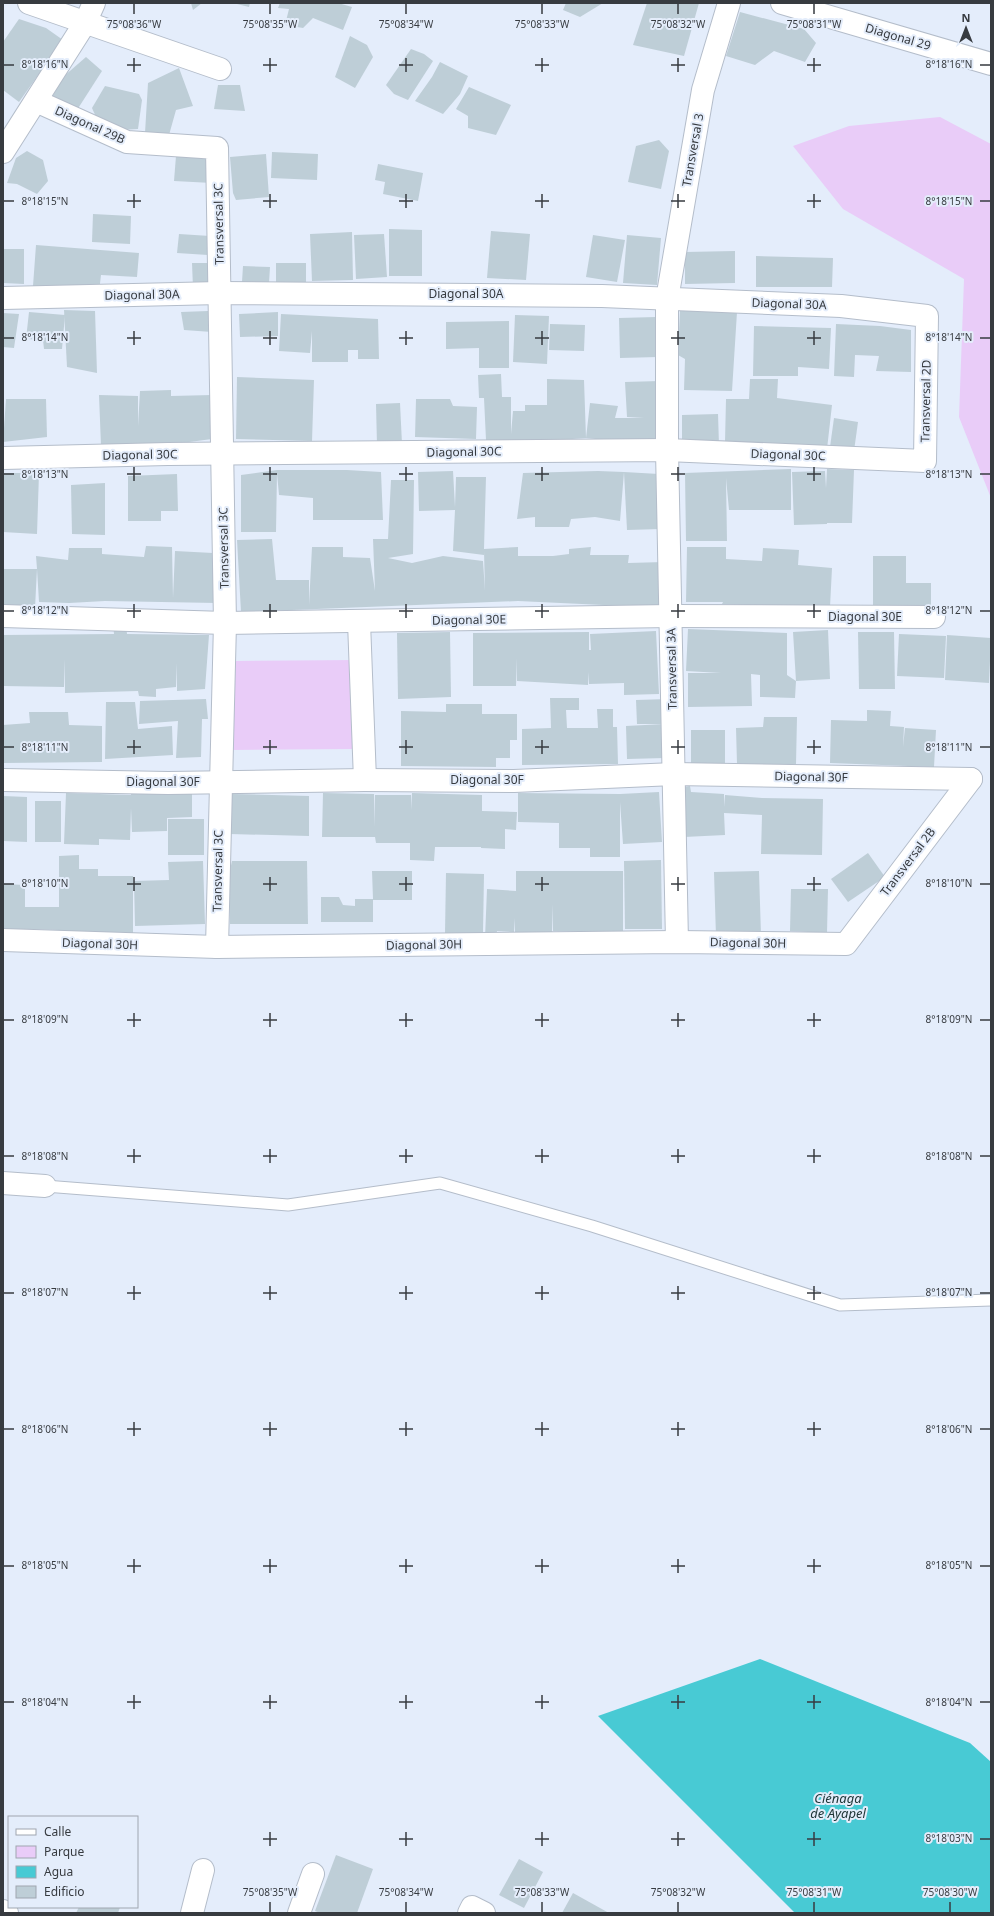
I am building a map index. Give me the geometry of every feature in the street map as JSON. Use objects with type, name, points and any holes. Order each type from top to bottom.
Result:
[{"type":"street","points":[[29,3],[220,69]]},
{"type":"street","points":[[3,152],[85,23],[94,3]]},
{"type":"street","name":"Transversal 3","points":[[667,300],[703,90],[729,3]]},
{"type":"street","name":"Diagonal 29","points":[[782,3],[991,64]]},
{"type":"street","name":"Diagonal 29B","points":[[36,100],[127,142],[217,148]]},
{"type":"street","name":"Transversal 3C","points":[[216,947],[225,623],[217,148]]},
{"type":"street","name":"Diagonal 30A","points":[[3,298],[220,293],[602,296],[667,300],[841,306],[927,316]]},
{"type":"street","name":"Transversal 3A","points":[[667,300],[667,450],[677,942]]},
{"type":"street","name":"Transversal 2D","points":[[925,461],[927,316]]},
{"type":"street","name":"Diagonal 30C","points":[[3,458],[223,454],[667,450],[925,461]]},
{"type":"street","name":"Diagonal 30E","points":[[3,616],[225,623],[671,616],[934,617]]},
{"type":"street","points":[[359,622],[365,780]]},
{"type":"street","name":"Diagonal 30F","points":[[3,780],[168,783],[365,780],[514,781],[674,774],[971,779]]},
{"type":"street","name":"Transversal 2B","points":[[846,944],[971,779]]},
{"type":"street","name":"Diagonal 30H","points":[[3,940],[216,947],[677,942],[846,944]]},
{"type":"street","points":[[3,1182],[45,1186]]},
{"type":"street","points":[[192,1913],[203,1870]]},
{"type":"street","points":[[298,1913],[313,1874]]},
{"type":"street","points":[[3,1911],[7,1913]]},
{"type":"lane","points":[[45,1186],[288,1205],[440,1183],[592,1226],[840,1305],[991,1300]]},
{"type":"green space","points":[[940,117],[991,144],[991,498],[959,417],[964,279],[843,209],[793,146],[849,126]]},
{"type":"green space","points":[[357,660],[355,749],[231,750],[235,661]]},
{"type":"water","name":"Ciénaga de Ayapel","points":[[760,1659],[970,1743],[991,1762],[991,1913],[795,1913],[598,1716]]},
{"type":"building","points":[[191,3],[202,3],[193,10]]},
{"type":"building","points":[[233,3],[250,3],[249,7]]},
{"type":"building","points":[[280,3],[338,3],[352,7],[343,30],[313,18],[303,28],[285,25],[289,9],[278,8]]},
{"type":"building","points":[[566,3],[603,3],[580,17],[563,10]]},
{"type":"building","points":[[647,3],[699,3],[684,56],[633,45]]},
{"type":"building","points":[[740,12],[804,29],[816,43],[805,62],[774,51],[755,65],[726,56]]},
{"type":"building","points":[[19,19],[46,28],[63,40],[19,102],[3,90],[3,42]]},
{"type":"building","points":[[350,36],[367,45],[373,57],[355,88],[335,77]]},
{"type":"building","points":[[411,49],[424,54],[433,61],[408,100],[394,94],[386,85]]},
{"type":"building","points":[[86,57],[102,71],[77,110],[51,99],[63,77]]},
{"type":"building","points":[[440,62],[468,76],[460,94],[443,114],[415,101],[432,77]]},
{"type":"building","points":[[179,68],[193,106],[176,110],[169,135],[145,133],[148,83]]},
{"type":"building","points":[[218,85],[240,85],[245,111],[214,109]]},
{"type":"building","points":[[105,86],[139,94],[142,100],[138,129],[120,130],[96,117],[92,108]]},
{"type":"building","points":[[469,87],[511,105],[496,135],[468,128],[468,116],[456,109]]},
{"type":"building","points":[[659,140],[669,151],[661,189],[628,182],[636,146]]},
{"type":"building","points":[[27,151],[43,160],[48,181],[37,194],[17,184],[7,183],[16,158]]},
{"type":"building","points":[[272,152],[318,154],[317,180],[271,178]]},
{"type":"building","points":[[266,154],[269,197],[236,200],[233,193],[230,157]]},
{"type":"building","points":[[176,156],[214,158],[212,183],[174,181]]},
{"type":"building","points":[[378,164],[423,173],[418,201],[383,194],[385,182],[375,180]]},
{"type":"building","points":[[93,214],[131,216],[130,244],[92,242]]},
{"type":"building","points":[[389,229],[422,230],[422,276],[389,276]]},
{"type":"building","points":[[491,231],[530,234],[526,280],[487,278]]},
{"type":"building","points":[[352,232],[353,280],[312,281],[310,234]]},
{"type":"building","points":[[179,234],[210,236],[208,255],[177,253]]},
{"type":"building","points":[[384,234],[387,277],[356,279],[354,235]]},
{"type":"building","points":[[593,235],[625,240],[617,282],[586,277]]},
{"type":"building","points":[[627,235],[661,238],[657,285],[623,283]]},
{"type":"building","points":[[36,245],[139,253],[137,277],[101,275],[99,292],[60,290],[33,286]]},
{"type":"building","points":[[3,249],[24,249],[24,284],[3,283]]},
{"type":"building","points":[[735,251],[735,283],[685,284],[685,252]]},
{"type":"building","points":[[756,256],[833,258],[832,287],[756,287]]},
{"type":"building","points":[[192,263],[210,263],[211,287],[193,288]]},
{"type":"building","points":[[276,263],[306,263],[306,282],[276,282]]},
{"type":"building","points":[[243,266],[270,267],[269,283],[242,282]]},
{"type":"building","points":[[64,310],[95,311],[97,373],[67,367]]},
{"type":"building","points":[[680,310],[737,312],[732,391],[684,390],[685,359],[678,355]]},
{"type":"building","points":[[208,311],[212,332],[184,330],[181,312]]},
{"type":"building","points":[[29,312],[65,315],[62,349],[44,349],[43,340],[26,339]]},
{"type":"building","points":[[278,312],[278,336],[240,337],[239,314]]},
{"type":"building","points":[[3,313],[19,314],[14,348],[3,347]]},
{"type":"building","points":[[281,314],[378,319],[379,359],[358,359],[358,350],[348,350],[348,362],[312,362],[312,331],[310,353],[279,351]]},
{"type":"building","points":[[515,315],[549,316],[547,364],[513,362]]},
{"type":"building","points":[[656,317],[658,357],[620,358],[619,318]]},
{"type":"building","points":[[509,321],[509,368],[479,368],[479,348],[446,349],[446,322]]},
{"type":"building","points":[[550,324],[585,325],[584,351],[549,350]]},
{"type":"building","points":[[836,324],[880,326],[911,330],[911,372],[876,371],[879,356],[855,355],[854,377],[834,376]]},
{"type":"building","points":[[754,326],[831,328],[829,369],[798,367],[798,376],[753,376]]},
{"type":"building","points":[[501,374],[502,397],[511,397],[511,434],[513,411],[525,411],[525,405],[547,405],[547,379],[584,380],[586,438],[545,441],[486,440],[484,398],[479,398],[478,375]]},
{"type":"building","points":[[237,377],[314,380],[312,441],[236,439]]},
{"type":"building","points":[[750,379],[778,379],[777,398],[832,405],[827,449],[725,442],[726,399],[749,399]]},
{"type":"building","points":[[660,381],[659,441],[615,441],[586,438],[590,403],[618,406],[615,418],[644,418],[627,417],[625,382]]},
{"type":"building","points":[[171,390],[171,396],[212,395],[212,439],[174,444],[101,446],[99,395],[138,396],[138,426],[140,391]]},
{"type":"building","points":[[6,399],[46,399],[47,437],[3,442]]},
{"type":"building","points":[[416,399],[450,399],[453,406],[477,407],[476,439],[415,437]]},
{"type":"building","points":[[400,403],[402,444],[377,445],[376,404]]},
{"type":"building","points":[[718,414],[719,446],[682,446],[682,415]]},
{"type":"building","points":[[834,418],[858,422],[854,451],[830,447]]},
{"type":"building","points":[[791,469],[791,510],[729,510],[726,478],[727,541],[686,541],[685,473]]},
{"type":"building","points":[[827,469],[854,470],[852,523],[794,525],[792,472],[825,471],[826,488]]},
{"type":"building","points":[[277,470],[347,470],[381,472],[383,520],[313,520],[313,498],[279,495],[277,473],[276,532],[241,532],[241,475]]},
{"type":"building","points":[[453,471],[455,507],[456,477],[486,477],[484,549],[518,547],[518,556],[553,556],[569,554],[569,549],[591,547],[590,555],[629,555],[628,563],[664,562],[667,608],[518,601],[241,612],[237,540],[272,539],[276,580],[309,580],[309,605],[312,547],[343,547],[343,557],[370,558],[375,591],[373,539],[388,539],[391,480],[414,480],[413,554],[388,558],[412,563],[443,556],[483,561],[485,591],[484,551],[484,555],[453,551],[455,510],[419,511],[418,472]]},
{"type":"building","points":[[598,471],[624,472],[620,521],[595,517],[571,519],[569,527],[535,527],[535,517],[517,519],[523,473]]},
{"type":"building","points":[[624,472],[659,474],[661,529],[627,530]]},
{"type":"building","points":[[3,473],[39,473],[37,534],[3,532]]},
{"type":"building","points":[[177,474],[178,511],[161,511],[161,521],[128,521],[128,476]]},
{"type":"building","points":[[105,483],[105,535],[72,534],[71,485]]},
{"type":"building","points":[[146,546],[172,547],[173,598],[175,551],[213,553],[217,603],[105,601],[69,603],[39,602],[36,556],[68,560],[69,548],[102,548],[102,554],[144,557]]},
{"type":"building","points":[[687,547],[726,547],[726,559],[762,561],[763,548],[799,550],[798,565],[832,568],[830,607],[722,604],[723,602],[686,602]]},
{"type":"building","points":[[873,556],[906,556],[906,583],[931,583],[931,609],[873,608]]},
{"type":"building","points":[[3,569],[37,569],[35,608],[3,606]]},
{"type":"building","points":[[113,624],[126,625],[127,634],[209,635],[205,689],[177,691],[177,663],[176,687],[156,689],[156,697],[139,696],[138,691],[65,693],[65,659],[64,687],[3,686],[3,635],[114,634]]},
{"type":"building","points":[[688,629],[787,633],[787,675],[796,681],[795,698],[760,697],[760,675],[751,674],[752,706],[688,707],[688,673],[721,673],[686,671]]},
{"type":"building","points":[[828,630],[830,679],[796,681],[793,632]]},
{"type":"building","points":[[656,631],[659,694],[624,695],[624,683],[589,684],[589,672],[588,685],[517,681],[517,658],[516,686],[473,686],[473,633],[589,632],[589,650],[591,650],[590,634]]},
{"type":"building","points":[[450,632],[451,697],[398,699],[397,633]]},
{"type":"building","points":[[858,632],[894,632],[895,689],[859,689]]},
{"type":"building","points":[[899,634],[946,636],[944,678],[897,676]]},
{"type":"building","points":[[947,635],[991,638],[989,683],[945,680]]},
{"type":"building","points":[[550,698],[579,698],[579,710],[566,710],[567,728],[598,728],[597,709],[613,709],[613,727],[617,727],[618,764],[522,765],[522,729],[551,728]]},
{"type":"building","points":[[206,699],[208,719],[202,719],[201,757],[176,758],[178,721],[139,724],[140,701]]},
{"type":"building","points":[[668,699],[664,724],[637,724],[636,700]]},
{"type":"building","points":[[106,702],[135,702],[138,729],[172,726],[173,755],[105,759]]},
{"type":"building","points":[[446,704],[482,704],[482,714],[517,714],[517,740],[510,740],[510,758],[496,758],[496,767],[401,766],[401,711],[446,712]]},
{"type":"building","points":[[867,710],[891,711],[890,726],[904,727],[903,747],[905,728],[936,730],[934,767],[830,763],[831,720],[867,721]]},
{"type":"building","points":[[29,712],[68,712],[69,725],[102,726],[102,762],[3,763],[3,725],[30,723]]},
{"type":"building","points":[[764,717],[797,717],[796,764],[737,764],[736,728],[763,727]]},
{"type":"building","points":[[664,724],[665,758],[627,759],[626,726]]},
{"type":"building","points":[[691,730],[725,730],[725,764],[691,764]]},
{"type":"building","points":[[690,786],[691,792],[724,794],[724,807],[725,795],[762,798],[823,799],[822,855],[761,854],[762,815],[724,813],[725,835],[684,837],[683,787]]},
{"type":"building","points":[[192,791],[192,817],[167,818],[167,831],[132,832],[131,808],[130,840],[99,839],[99,845],[64,844],[66,793],[131,795],[131,792]]},
{"type":"building","points":[[659,792],[662,842],[623,844],[620,802],[620,857],[590,857],[590,848],[559,848],[559,823],[518,822],[518,793],[620,794]]},
{"type":"building","points":[[323,793],[374,794],[375,827],[375,795],[411,795],[411,810],[412,793],[482,795],[482,811],[517,812],[516,830],[505,829],[505,849],[481,847],[435,847],[434,861],[410,860],[410,843],[376,843],[375,837],[322,837]]},
{"type":"building","points":[[232,794],[309,796],[309,836],[230,834]]},
{"type":"building","points":[[3,796],[27,797],[27,842],[3,841]]},
{"type":"building","points":[[35,801],[61,801],[61,842],[35,842]]},
{"type":"building","points":[[168,819],[204,819],[204,855],[168,855]]},
{"type":"building","points":[[868,853],[885,877],[848,902],[831,879]]},
{"type":"building","points":[[79,855],[79,869],[98,869],[98,876],[133,876],[133,933],[59,932],[59,930],[24,929],[24,933],[3,931],[3,884],[25,885],[25,907],[59,907],[59,856]]},
{"type":"building","points":[[661,860],[662,929],[625,929],[624,861]]},
{"type":"building","points":[[203,861],[205,924],[135,926],[134,881],[169,880],[168,862]]},
{"type":"building","points":[[232,861],[307,861],[308,924],[230,924],[230,870]]},
{"type":"building","points":[[372,871],[412,871],[412,900],[373,900],[373,922],[321,922],[321,897],[339,897],[343,905],[355,906],[355,899],[373,899]]},
{"type":"building","points":[[516,871],[623,871],[623,931],[553,931],[553,904],[552,932],[515,932],[515,918],[514,932],[497,931],[496,938],[485,938],[487,889],[516,891]]},
{"type":"building","points":[[759,871],[761,936],[716,937],[714,872]]},
{"type":"building","points":[[446,873],[484,874],[483,933],[445,933]]},
{"type":"building","points":[[791,889],[828,889],[827,933],[790,931]]},
{"type":"building","points":[[336,1855],[373,1869],[357,1913],[320,1913],[315,1911]]},
{"type":"building","points":[[519,1859],[543,1872],[524,1908],[499,1895]]},
{"type":"building","points":[[573,1893],[609,1913],[562,1913]]},
{"type":"building","points":[[78,1908],[120,1908],[118,1913],[76,1913]]}]
